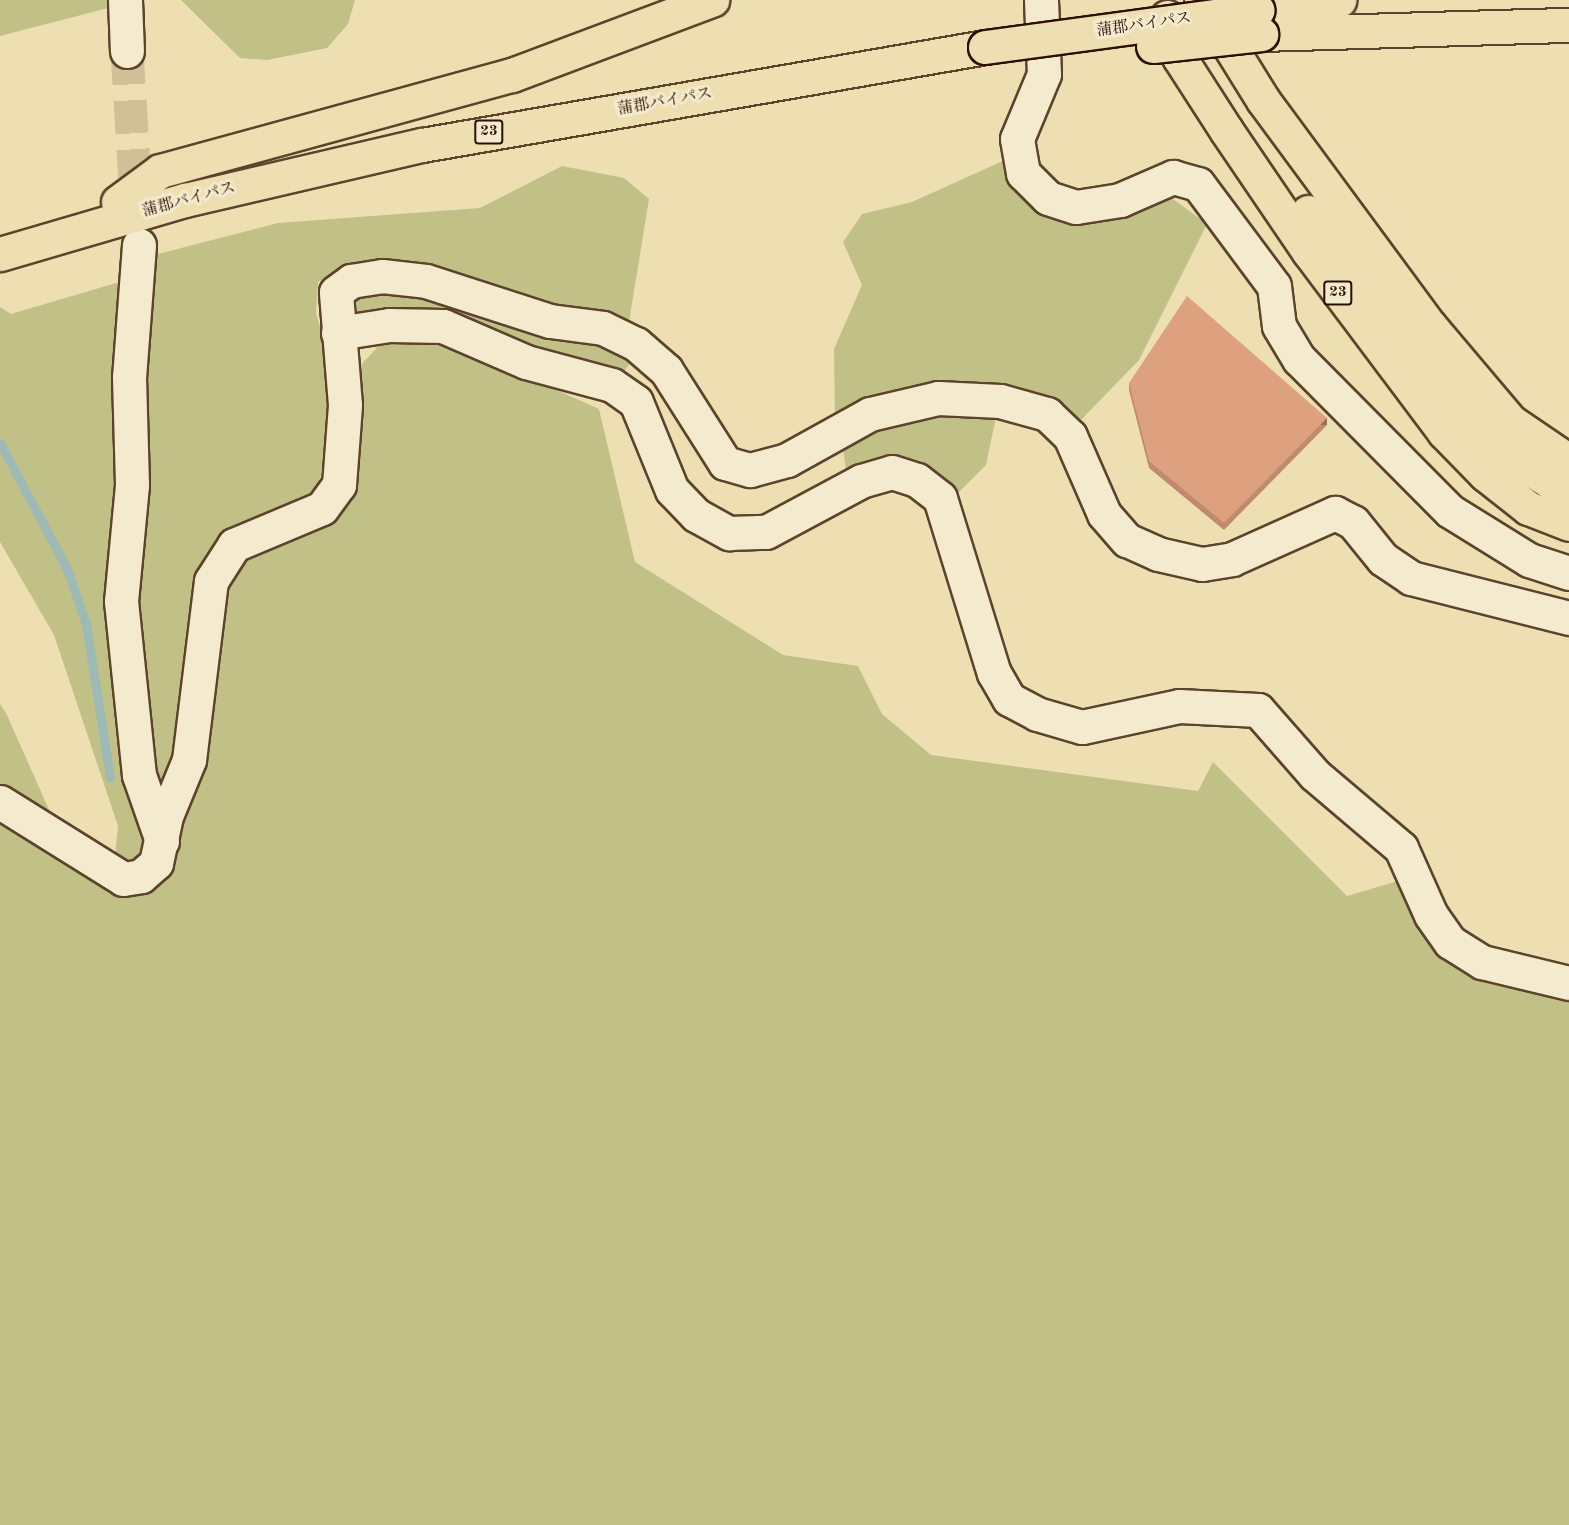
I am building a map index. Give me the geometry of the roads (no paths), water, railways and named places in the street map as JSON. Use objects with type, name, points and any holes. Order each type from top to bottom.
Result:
[{"type":"highway","name":"23","points":[[118,202],[160,171],[512,75],[712,0]]},
{"type":"highway","points":[[1201,0],[1263,100],[1429,325],[1510,421],[1569,461]]},
{"type":"highway","name":"23","points":[[1260,22],[1339,0]]},
{"type":"highway","name":"23","points":[[1167,4],[1445,394],[1507,454],[1569,494]]},
{"type":"highway","name":"23","points":[[1167,4],[1179,57],[1226,130],[1315,261],[1444,432],[1485,474],[1528,508],[1569,524]]},
{"type":"highway","name":"蒲郡バイパス","points":[[0,254],[184,200],[422,145],[452,154],[988,48],[1167,4]]},
{"type":"highway","name":"23","points":[[988,48],[1260,22],[1569,25]]},
{"type":"highway","name":"蒲郡バイパス","points":[[0,235],[118,202],[467,119],[988,48]]},
{"type":"street","points":[[125,0],[127,51]]},
{"type":"street","points":[[1041,0],[1044,74],[1017,139],[1023,173],[1048,198],[1076,207],[1120,200],[1173,177],[1198,184],[1274,286],[1279,326],[1299,359],[1450,511],[1529,560],[1569,573]]},
{"type":"street","points":[[139,245],[129,377],[132,485],[123,540],[121,602],[139,775],[162,841]]},
{"type":"street","points":[[0,802],[123,879],[141,876],[156,863],[189,760],[198,659],[219,561],[234,545],[322,508],[339,485],[345,405],[336,292],[351,281],[382,276],[426,281],[550,321],[603,328],[636,344],[666,370],[725,463],[750,470],[786,460],[870,414],[938,398],[1000,401],[1047,414],[1070,436],[1104,514],[1127,540],[1158,554],[1202,564],[1232,559],[1335,513],[1353,522],[1383,559],[1411,578],[1569,618]]},
{"type":"street","points":[[338,333],[389,325],[443,326],[526,362],[612,385],[636,402],[672,490],[696,515],[729,532],[766,532],[882,475],[917,480],[940,498],[994,673],[1009,699],[1037,714],[1082,727],[1179,706],[1258,710],[1315,775],[1401,848],[1431,915],[1450,942],[1482,962],[1569,983]]},
{"type":"waterway","points":[[0,443],[67,569],[86,624],[110,777]]},
{"type":"tunnel","points":[[127,51],[137,214]]}]
